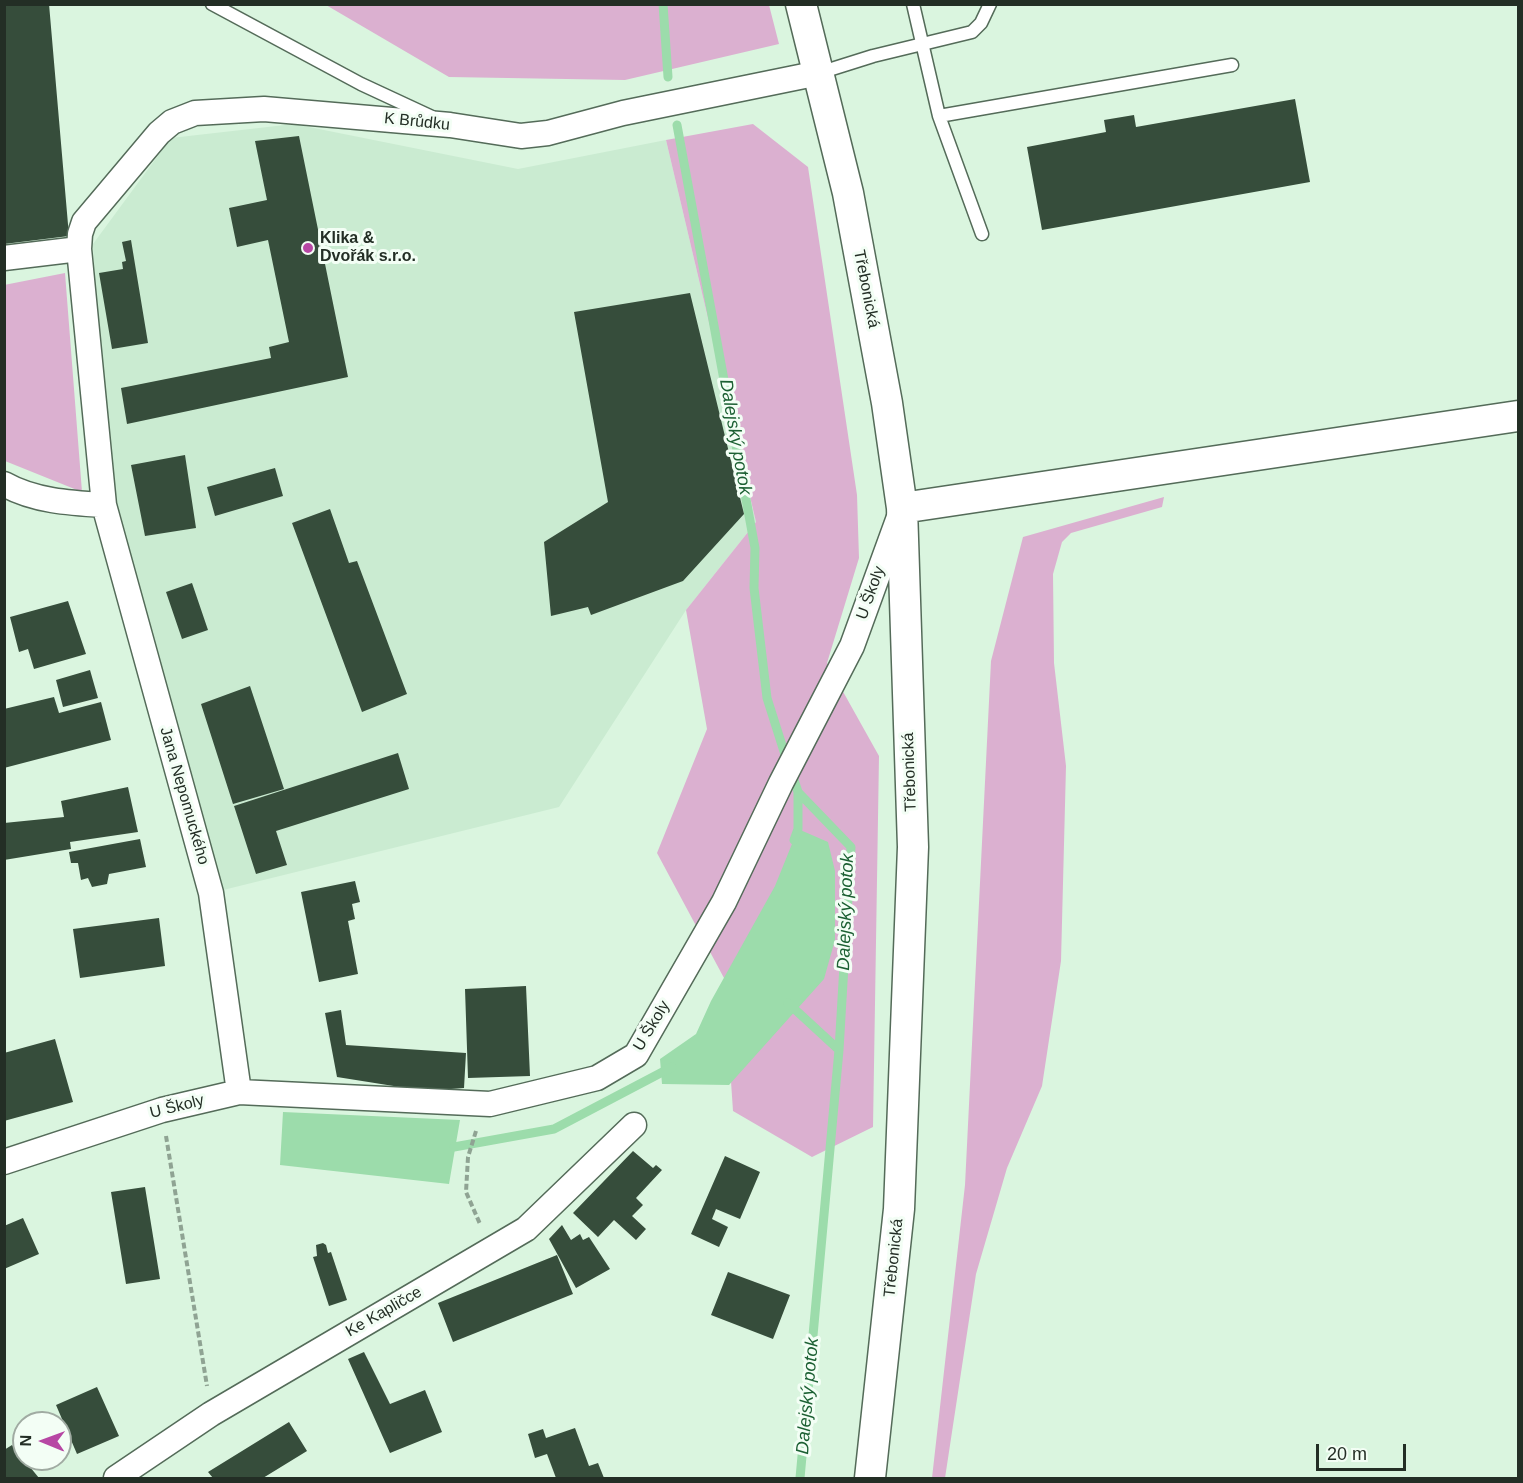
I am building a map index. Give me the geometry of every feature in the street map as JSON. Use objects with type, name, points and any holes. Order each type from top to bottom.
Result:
[{"type":"street","name":"Třebonická","points":[[801,4],[848,193],[870,308],[902,508],[913,847],[899,1209],[870,1479]]},
{"type":"street","name":"K Brůdku","points":[[79,249],[80,234],[93,209],[159,134],[172,122],[195,113],[264,109],[450,125],[521,136],[548,133],[657,106],[819,73]]},
{"type":"street","points":[[4,258],[79,249]]},
{"type":"street","name":"Jana Nepomuckého","points":[[79,249],[104,506],[211,893],[239,1092]]},
{"type":"street","points":[[902,508],[1518,416]]},
{"type":"street","points":[[4,484],[20,493],[66,503],[104,506]]},
{"type":"street","name":"U Školy","points":[[4,1162],[162,1110],[239,1092],[490,1104],[597,1078],[636,1055],[724,902],[781,783],[852,646],[902,508]]},
{"type":"street","name":"Ke Kapličce","points":[[116,1479],[211,1414],[526,1229],[634,1125]]},
{"type":"lane","points":[[212,4],[361,84],[450,125]]},
{"type":"lane","points":[[913,4],[939,116],[982,234]]},
{"type":"lane","points":[[819,73],[873,56],[972,32],[981,23],[990,4]]},
{"type":"lane","points":[[939,116],[1232,65]]},
{"type":"path","points":[[490,1104],[477,1128],[468,1157],[466,1192],[480,1224],[495,1248]]},
{"type":"path","points":[[162,1110],[211,1414]]},
{"type":"shaded area","points":[[326,5],[769,5],[779,44],[625,80],[449,77]]},
{"type":"shaded area","points":[[294,124],[518,169],[666,140],[756,522],[686,610],[559,807],[211,893],[104,505],[93,244],[171,138]]},
{"type":"shaded area","points":[[753,124],[808,167],[857,495],[859,558],[827,663],[879,756],[873,1127],[812,1157],[733,1111],[724,978],[657,853],[707,729],[686,610],[756,522],[666,140]]},
{"type":"shaded area","points":[[65,273],[82,492],[5,461],[4,285]]},
{"type":"shaded area","points":[[1164,497],[1162,507],[1071,533],[1062,542],[1053,574],[1054,663],[1066,766],[1061,961],[1042,1086],[1007,1168],[976,1274],[945,1478],[932,1478],[965,1185],[991,661],[1023,537]]},
{"type":"shaded area","points":[[798,829],[828,842],[835,871],[835,940],[824,979],[729,1085],[662,1084],[660,1059],[696,1034],[711,1001],[775,886]]},
{"type":"shaded area","points":[[283,1112],[460,1120],[449,1184],[280,1165]]},
{"type":"building","points":[[4,4],[49,4],[69,236],[4,244]]},
{"type":"building","points":[[1295,99],[1310,182],[1042,230],[1027,147],[1106,132],[1104,120],[1134,115],[1136,127]]},
{"type":"building","points":[[299,136],[348,377],[127,424],[121,388],[271,358],[269,347],[289,342],[268,240],[237,247],[229,208],[267,200],[255,141]]},
{"type":"building","points":[[131,240],[148,343],[112,349],[99,273],[123,269],[122,262],[126,261],[122,242]]},
{"type":"building","points":[[690,293],[744,514],[683,581],[591,615],[588,607],[551,616],[544,542],[608,502],[574,312]]},
{"type":"building","points":[[185,455],[196,528],[145,536],[131,465]]},
{"type":"building","points":[[275,468],[283,496],[215,516],[207,487]]},
{"type":"building","points":[[330,509],[349,563],[357,561],[407,694],[362,712],[292,523]]},
{"type":"building","points":[[192,583],[208,630],[182,639],[166,592]]},
{"type":"building","points":[[68,601],[86,654],[34,669],[28,649],[19,652],[10,617]]},
{"type":"building","points":[[90,670],[98,698],[63,707],[56,680]]},
{"type":"building","points":[[250,686],[284,789],[233,804],[201,704]]},
{"type":"building","points":[[54,697],[59,713],[101,702],[111,740],[4,768],[4,709]]},
{"type":"building","points":[[398,753],[409,789],[276,831],[287,865],[256,874],[234,806]]},
{"type":"building","points":[[128,787],[138,832],[70,842],[71,849],[4,860],[4,823],[64,817],[61,801]]},
{"type":"building","points":[[140,839],[146,867],[109,874],[107,884],[92,887],[88,878],[81,880],[78,863],[71,863],[69,852]]},
{"type":"building","points":[[355,881],[360,902],[352,904],[355,919],[348,921],[358,974],[319,982],[301,892]]},
{"type":"building","points":[[159,918],[165,966],[80,978],[73,929]]},
{"type":"building","points":[[526,986],[530,1076],[468,1078],[465,989]]},
{"type":"building","points":[[341,1010],[346,1045],[466,1053],[464,1088],[425,1091],[337,1077],[325,1013]]},
{"type":"building","points":[[55,1039],[73,1102],[4,1121],[4,1053]]},
{"type":"building","points":[[633,1151],[653,1168],[656,1165],[662,1170],[636,1198],[643,1205],[632,1216],[646,1229],[636,1240],[614,1220],[598,1237],[573,1213]]},
{"type":"building","points":[[725,1156],[760,1172],[740,1219],[716,1209],[712,1219],[728,1227],[719,1247],[691,1234]]},
{"type":"building","points":[[145,1187],[160,1279],[126,1284],[111,1192]]},
{"type":"building","points":[[23,1218],[39,1254],[4,1269],[4,1226]]},
{"type":"building","points":[[562,1225],[571,1240],[580,1234],[583,1240],[589,1237],[610,1269],[576,1288],[549,1239]]},
{"type":"building","points":[[323,1243],[328,1253],[331,1252],[347,1300],[329,1306],[313,1257],[317,1256],[316,1245]]},
{"type":"building","points":[[557,1255],[573,1294],[453,1342],[438,1303]]},
{"type":"building","points":[[728,1272],[790,1295],[773,1339],[711,1315]]},
{"type":"building","points":[[364,1352],[390,1404],[425,1390],[442,1432],[390,1453],[348,1359]]},
{"type":"building","points":[[97,1387],[119,1436],[77,1454],[72,1442],[72,1411],[59,1411],[56,1405]]},
{"type":"building","points":[[289,1422],[307,1451],[263,1478],[213,1478],[208,1472]]},
{"type":"building","points":[[575,1428],[589,1466],[598,1463],[604,1478],[556,1478],[547,1454],[535,1458],[528,1434],[543,1429],[546,1438]]},
{"type":"building","points":[[12,1445],[12,1471],[33,1471],[39,1478],[4,1478],[4,1450]]},
{"type":"waterway","name":"Dalejský potok","points":[[663,4],[668,77]]},
{"type":"waterway","name":"Dalejský potok","points":[[677,125],[755,548],[754,588],[767,698],[787,761]]},
{"type":"waterway","name":"Dalejský potok","points":[[792,774],[798,792],[851,847],[839,1050],[800,1478]]},
{"type":"waterway","points":[[794,840],[798,829],[798,792]]},
{"type":"waterway","points":[[788,1003],[839,1050]]},
{"type":"waterway","points":[[454,1147],[554,1129],[672,1067]]},
{"type":"place","name":"Klika & Dvořák s.r.o.","points":[[308,248]]}]
